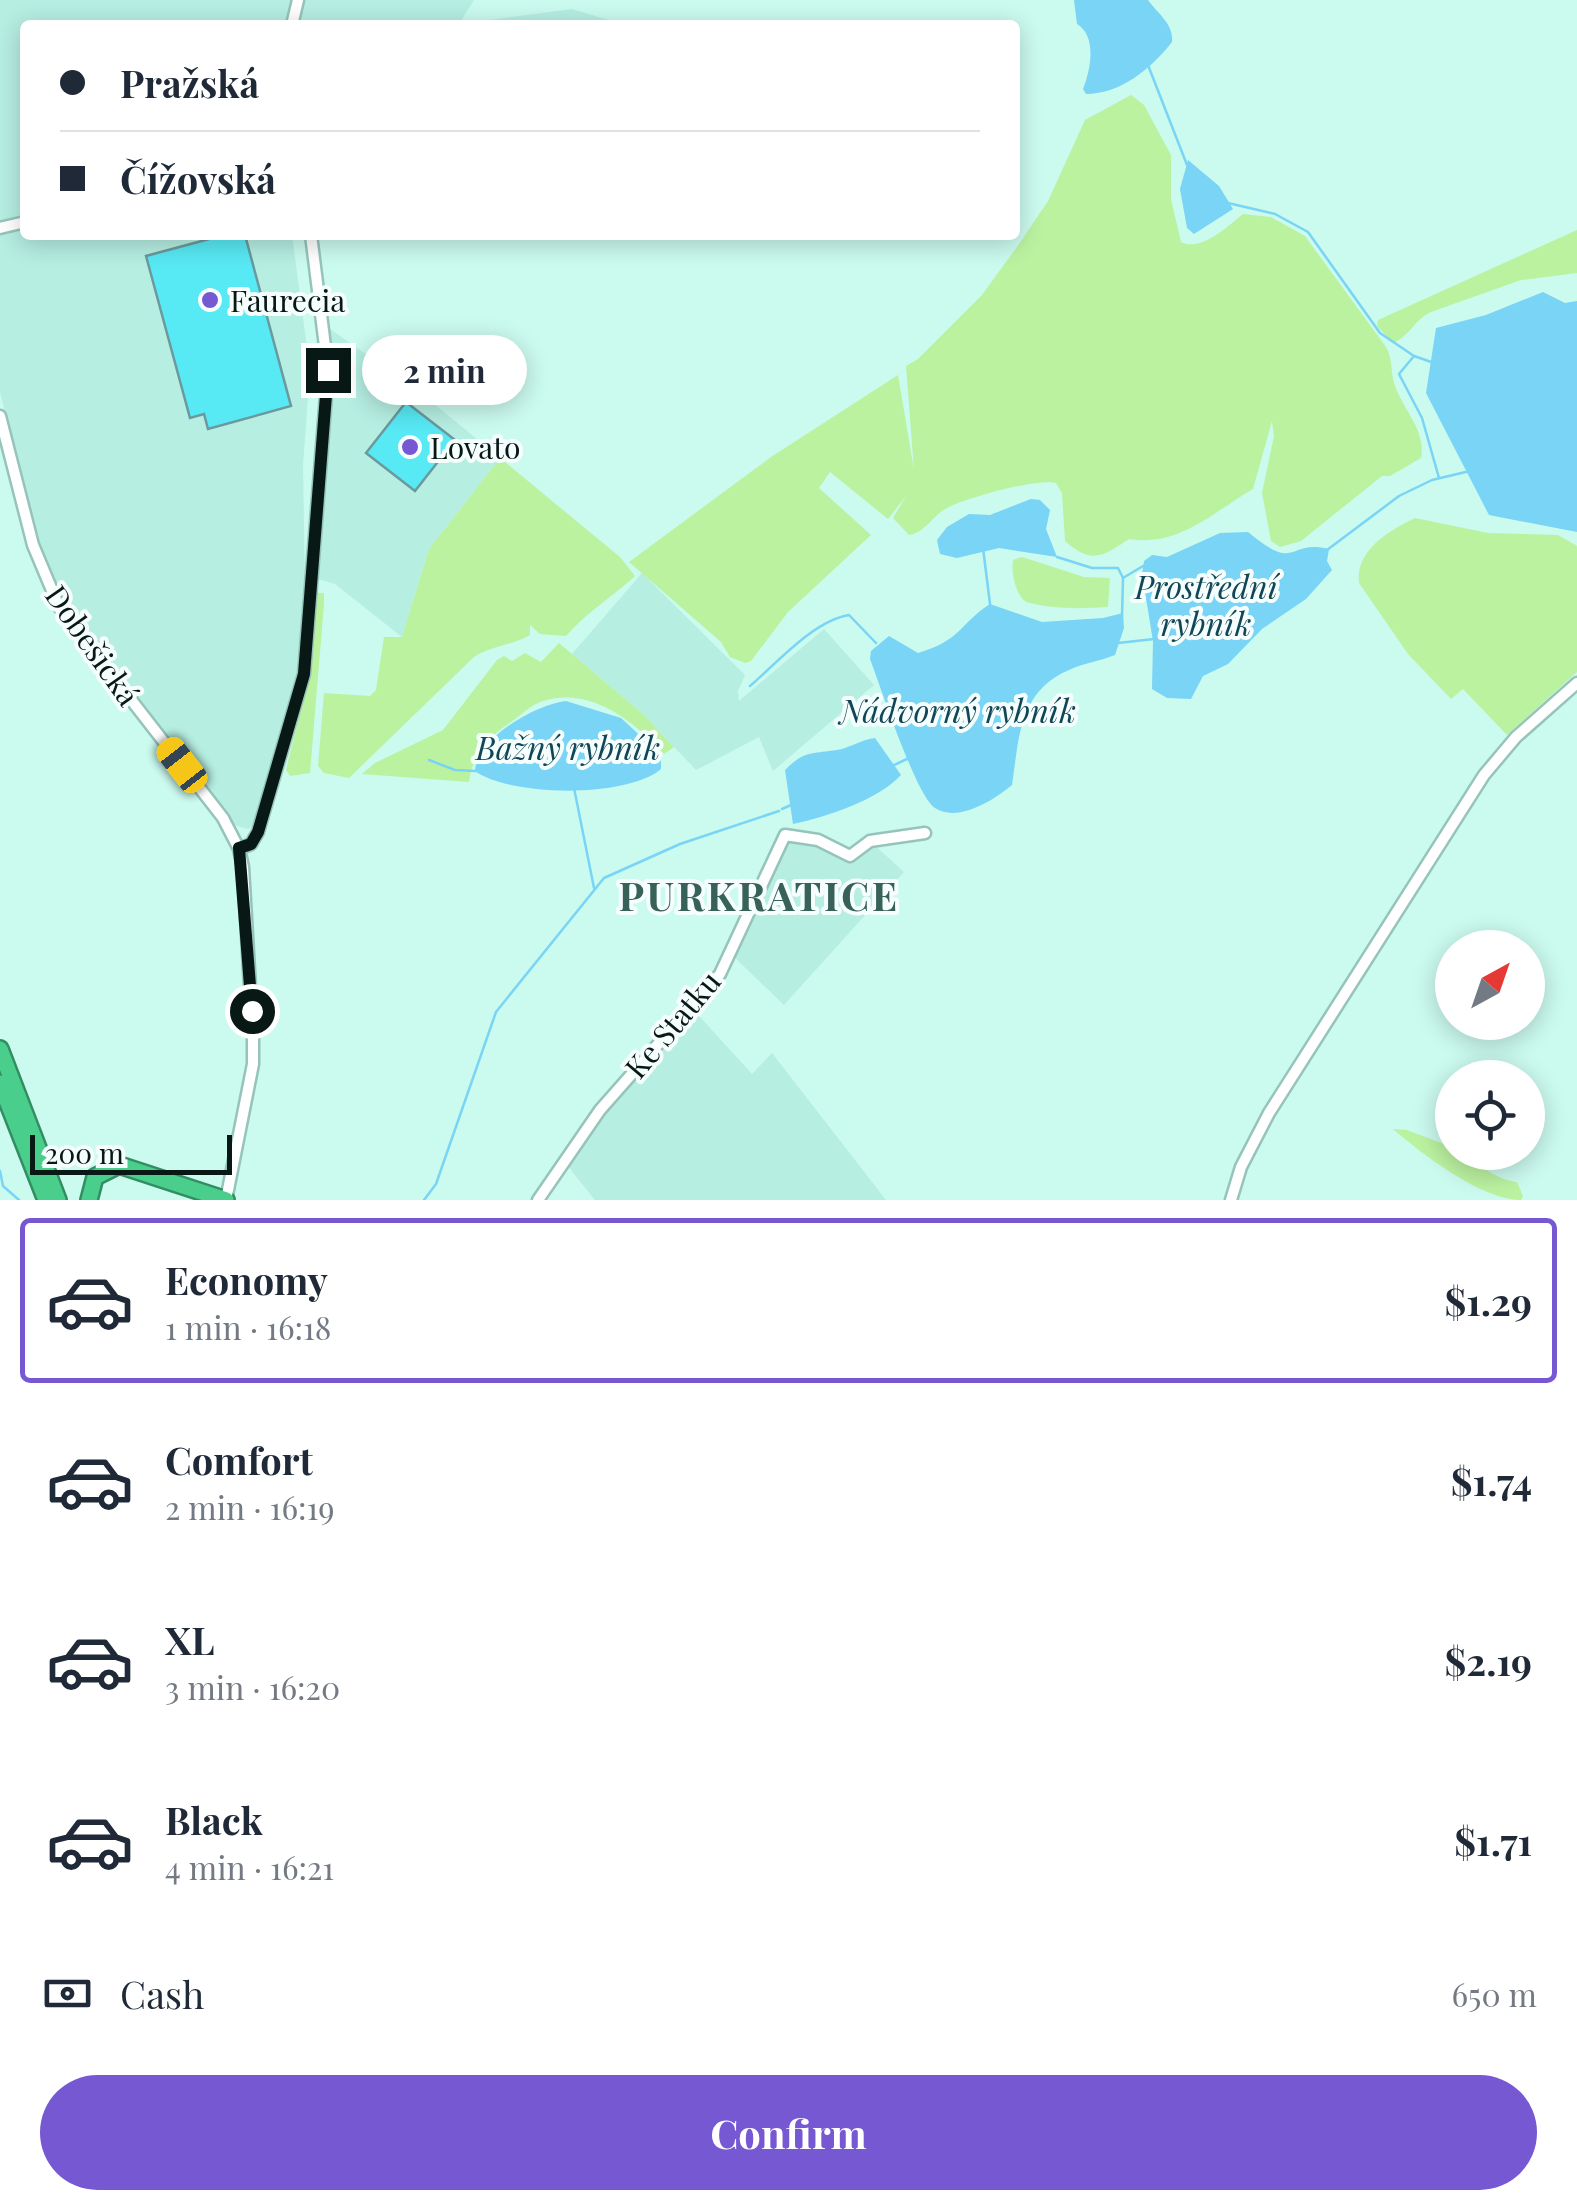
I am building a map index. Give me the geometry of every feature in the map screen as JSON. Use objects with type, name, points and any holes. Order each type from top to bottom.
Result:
[{"type":"highway","points":[[0,1049],[58,1200]]},
{"type":"highway","points":[[0,1083],[46,1200]]},
{"type":"highway","points":[[89,1200],[95,1177],[118,1165],[226,1200]]},
{"type":"street","points":[[226,1200],[253,1064],[245,882],[239,848],[251,844],[258,832],[304,674],[328,370],[312,240]]},
{"type":"street","name":"Dobešická","points":[[0,416],[34,545],[59,606],[223,818],[239,848]]},
{"type":"street","points":[[1231,1200],[1241,1166],[1269,1113],[1484,775],[1516,737],[1577,683]]},
{"type":"street","name":"Ke Statku","points":[[538,1200],[600,1110],[720,974],[786,835],[818,840],[850,856],[870,840],[925,834]]},
{"type":"shaded area","points":[[0,0],[474,0],[462,20],[20,20],[20,240],[293,240],[310,370],[303,465],[305,586],[298,673],[257,823],[248,829],[234,825],[74,623],[54,587],[39,544],[0,392]]},
{"type":"shaded area","points":[[572,9],[608,20],[489,20]]},
{"type":"shaded area","points":[[330,329],[417,390],[500,458],[429,549],[402,637],[335,584],[318,579],[334,373]]},
{"type":"shaded area","points":[[642,573],[745,675],[738,691],[739,701],[824,629],[874,685],[773,771],[759,737],[696,770],[643,714],[572,654]]},
{"type":"shaded area","points":[[785,835],[845,852],[870,841],[904,872],[784,1005],[729,952]]},
{"type":"shaded area","points":[[690,1006],[752,1074],[772,1053],[886,1200],[595,1200],[563,1160]]},
{"type":"green space","points":[[1131,95],[1144,105],[1171,155],[1171,199],[1181,242],[1205,241],[1243,214],[1271,217],[1305,236],[1386,347],[1396,389],[1420,437],[1421,458],[1390,476],[1382,476],[1301,541],[1280,547],[1271,541],[1262,493],[1274,436],[1272,421],[1253,489],[1179,533],[1164,538],[1129,539],[1097,555],[1083,553],[1065,541],[1062,493],[1056,483],[1018,486],[969,499],[947,508],[920,531],[909,535],[893,518],[906,496],[888,519],[830,472],[819,488],[871,535],[788,612],[751,661],[745,663],[730,657],[721,642],[629,562],[771,457],[898,375],[914,470],[906,366],[918,359],[982,295],[1048,201],[1085,120]]},
{"type":"green space","points":[[1577,230],[1577,273],[1521,280],[1431,312],[1393,343],[1377,326],[1378,320]]},
{"type":"green space","points":[[500,458],[620,557],[635,576],[566,636],[540,634],[530,625],[530,635],[474,657],[349,778],[324,773],[318,766],[324,693],[370,696],[376,690],[384,637],[402,637],[429,549]]},
{"type":"green space","points":[[1415,518],[1488,533],[1558,535],[1577,546],[1577,672],[1507,735],[1463,689],[1451,699],[1408,654],[1359,583],[1359,571],[1368,551],[1385,535]]},
{"type":"green space","points":[[1022,557],[1084,577],[1110,578],[1108,607],[1067,608],[1026,602],[1017,588],[1013,570],[1013,560]]},
{"type":"green space","points":[[315,593],[324,593],[324,604],[310,773],[290,776],[286,770],[310,671]]},
{"type":"green space","points":[[559,643],[643,714],[674,747],[664,754],[640,730],[611,710],[578,698],[561,698],[535,705],[495,734],[478,755],[469,782],[362,774],[375,763],[443,730],[497,660],[504,656],[512,661],[525,653],[541,662]]},
{"type":"green space","points":[[1393,1129],[1435,1141],[1435,1161]]},
{"type":"green space","points":[[1449,1170],[1487,1170],[1517,1182],[1523,1196],[1521,1200],[1505,1198]]},
{"type":"water","points":[[1074,0],[1148,0],[1168,24],[1172,42],[1154,62],[1123,85],[1086,94],[1083,89],[1090,45],[1088,36],[1077,24]]},
{"type":"water","points":[[1188,160],[1219,186],[1233,209],[1194,234],[1187,228],[1180,189]]},
{"type":"water","points":[[1543,292],[1565,303],[1577,301],[1577,532],[1489,515],[1426,393],[1436,328],[1486,315]]},
{"type":"water","points":[[1031,499],[1040,500],[1050,510],[1046,529],[1057,557],[999,548],[957,558],[940,554],[937,540],[947,527],[969,514],[990,515]]},
{"type":"water","name":"Prostřední rybník","points":[[1248,532],[1285,553],[1315,547],[1329,549],[1327,561],[1332,570],[1306,599],[1262,629],[1228,664],[1203,676],[1191,699],[1167,698],[1152,689],[1153,641],[1142,574],[1144,561],[1152,555],[1167,557],[1220,533]]},
{"type":"water","name":"Nádvorný rybník","points":[[990,604],[1042,622],[1123,613],[1124,628],[1115,655],[1069,670],[1040,690],[1024,718],[1012,785],[975,808],[944,812],[935,808],[918,783],[870,659],[871,651],[889,636],[918,653],[932,648],[952,637]]},
{"type":"water","name":"Bažný rybník","points":[[566,701],[621,718],[661,755],[661,769],[623,785],[569,791],[514,786],[475,771],[486,747],[510,725]]},
{"type":"water","points":[[875,738],[901,775],[865,800],[793,824],[785,770],[804,756]]},
{"type":"building","name":"Faurecia","points":[[205,240],[246,240],[291,406],[208,429],[204,414],[190,418],[146,256]]},
{"type":"building","name":"Lovato","points":[[406,402],[455,440],[415,491],[366,453]]},
{"type":"waterway","points":[[1148,65],[1187,165]]},
{"type":"waterway","points":[[1228,203],[1275,214],[1308,232],[1380,333],[1414,356]]},
{"type":"waterway","points":[[1434,363],[1414,356],[1399,374],[1422,418],[1439,478]]},
{"type":"waterway","points":[[1327,550],[1399,496],[1432,480],[1470,471]]},
{"type":"waterway","points":[[983,548],[990,604]]},
{"type":"waterway","points":[[1057,557],[1092,568],[1118,568],[1123,578]]},
{"type":"waterway","points":[[1122,616],[1123,578],[1143,566]]},
{"type":"waterway","points":[[750,686],[796,644],[836,619],[849,615],[876,643]]},
{"type":"waterway","points":[[1118,643],[1154,639]]},
{"type":"waterway","points":[[892,766],[907,759]]},
{"type":"waterway","points":[[429,760],[455,770],[476,771]]},
{"type":"waterway","points":[[574,788],[594,888]]},
{"type":"waterway","points":[[782,809],[791,805]]},
{"type":"waterway","points":[[424,1200],[436,1184],[496,1012],[604,878],[680,844],[779,811]]},
{"type":"waterway","points":[[0,1171],[3,1186],[19,1200]]},
{"type":"place","name":"Faurecia","points":[[210,300]]},
{"type":"place","name":"Lovato","points":[[410,447]]},
{"type":"district","name":"PURKRATICE","points":[[759,894]]},
{"type":"route","points":[[252,1011],[245,882],[239,848],[251,844],[258,832],[304,674],[328,370]]}]
